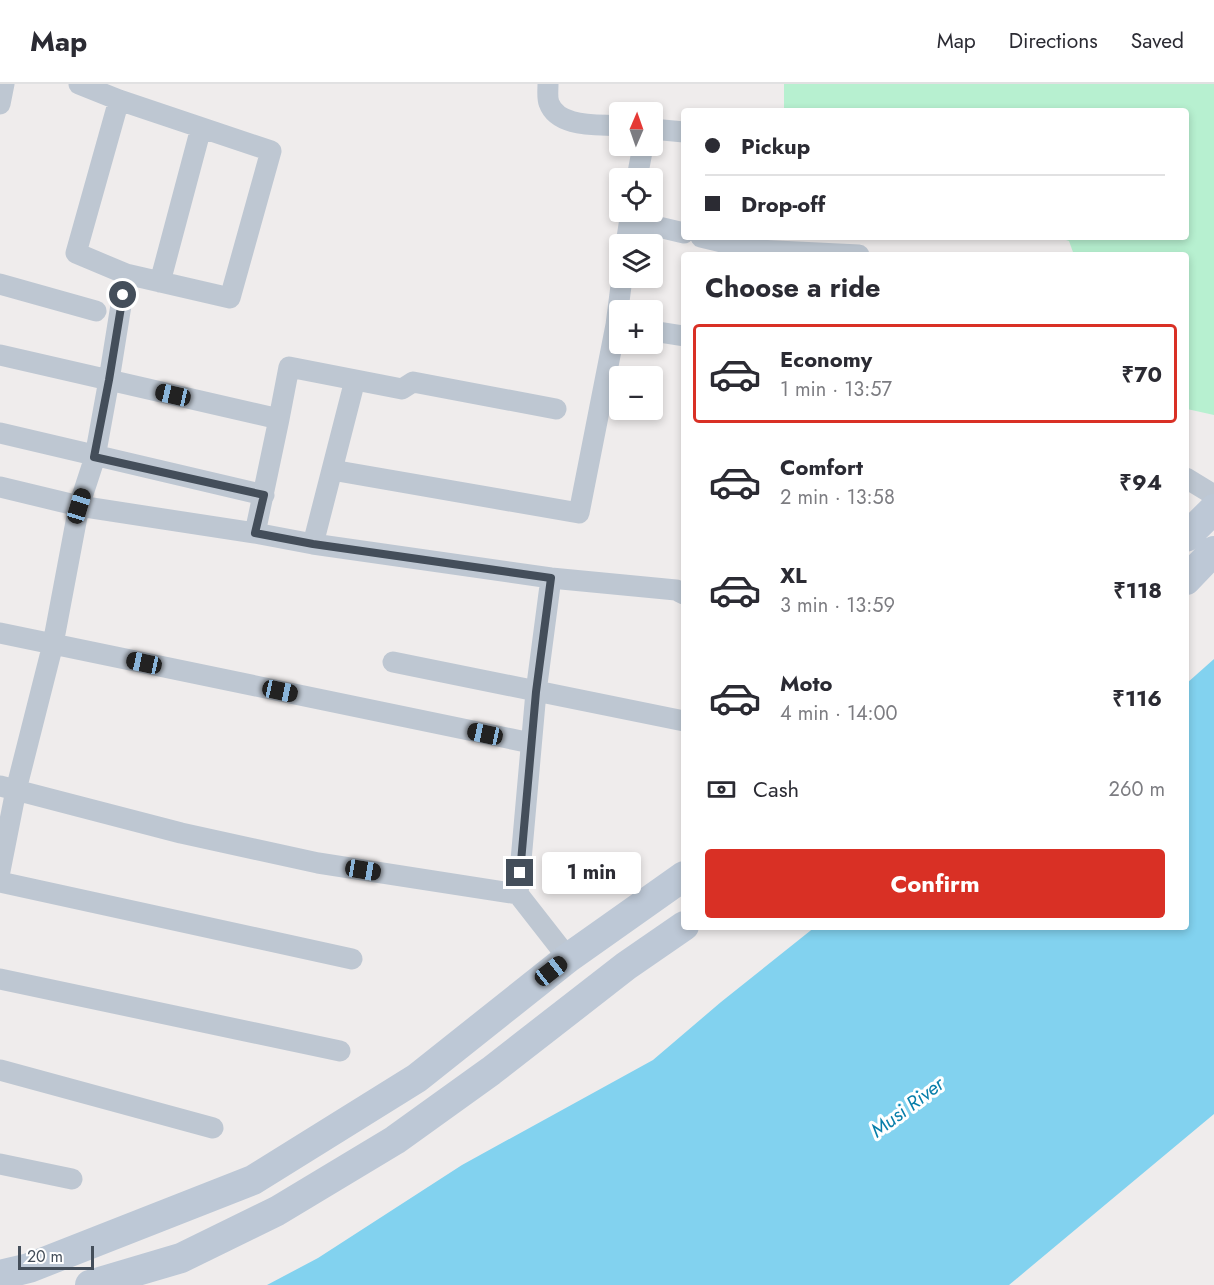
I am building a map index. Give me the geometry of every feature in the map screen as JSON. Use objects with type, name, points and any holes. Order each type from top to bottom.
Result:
[{"type":"street","points":[[0,104],[4,84]]},
{"type":"street","points":[[79,84],[119,100],[271,151],[230,298],[126,274],[76,253],[119,100]]},
{"type":"street","points":[[548,84],[549,102],[555,113],[569,121],[609,125]]},
{"type":"street","points":[[160,282],[201,128]]},
{"type":"street","points":[[663,130],[681,132]]},
{"type":"street","points":[[649,222],[681,232]]},
{"type":"street","points":[[728,240],[833,252]]},
{"type":"street","points":[[0,872],[8,788],[53,644],[79,506],[94,457],[126,274]]},
{"type":"street","points":[[0,284],[96,312]]},
{"type":"street","points":[[663,333],[681,336]]},
{"type":"street","points":[[332,470],[579,513],[612,354]]},
{"type":"street","points":[[0,355],[279,418]]},
{"type":"street","points":[[255,533],[289,367],[402,389],[413,382],[556,409]]},
{"type":"street","points":[[313,544],[355,380]]},
{"type":"street","points":[[0,433],[94,457],[264,495]]},
{"type":"street","points":[[1189,480],[1214,495]]},
{"type":"street","points":[[0,487],[79,506],[313,544],[551,578],[676,590],[681,592]]},
{"type":"street","points":[[1189,534],[1214,509]]},
{"type":"street","points":[[1189,577],[1214,551]]},
{"type":"street","points":[[551,578],[536,692],[518,894],[568,958]]},
{"type":"street","points":[[0,633],[531,743]]},
{"type":"street","points":[[393,662],[681,720]]},
{"type":"street","points":[[8,788],[181,833],[318,863],[518,894]]},
{"type":"street","points":[[0,882],[352,959]]},
{"type":"street","points":[[0,1275],[29,1268],[253,1180],[417,1078],[568,958],[681,882]]},
{"type":"street","points":[[90,1285],[181,1258],[278,1211],[346,1170],[395,1140],[472,1085],[626,966],[681,928]]},
{"type":"street","points":[[0,978],[340,1051]]},
{"type":"street","points":[[0,1070],[213,1128]]},
{"type":"street","points":[[0,1164],[72,1179]]},
{"type":"green space","points":[[784,84],[1214,84],[1214,415],[1189,409],[1189,252],[1073,252],[1069,241],[1066,240],[1189,240],[1189,108],[784,108]]},
{"type":"water","name":"Musi River","points":[[1214,659],[1214,1114],[1009,1285],[267,1285],[318,1258],[462,1165],[653,1060],[811,930],[1189,930],[1189,681]]},
{"type":"route","points":[[123,295],[94,457],[264,495],[255,533],[313,544],[551,578],[536,692],[520,873]]}]
